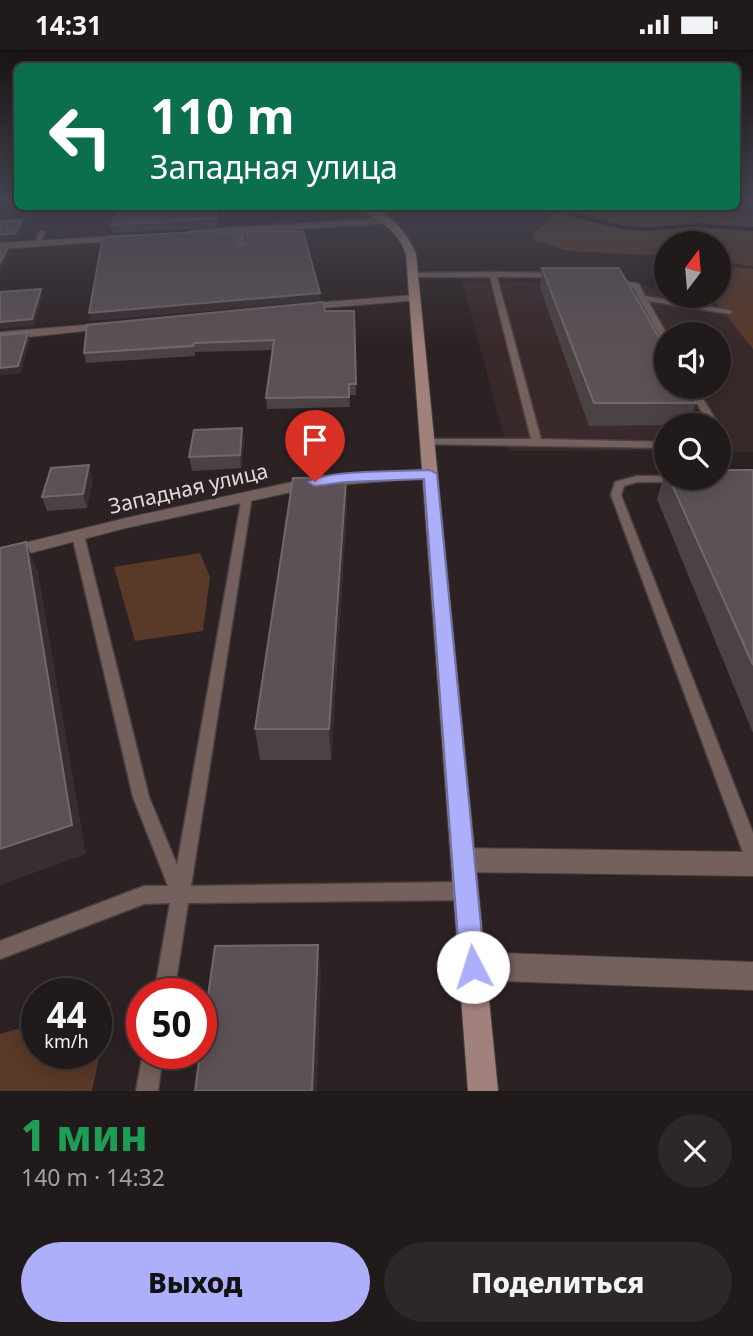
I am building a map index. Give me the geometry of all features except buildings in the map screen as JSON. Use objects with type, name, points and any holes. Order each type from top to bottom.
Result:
[{"type":"main road","points":[[408,249],[428,442],[483,1091]]},
{"type":"street","points":[[286,309],[415,298]]},
{"type":"street","points":[[0,336],[123,324]]},
{"type":"street","name":"Западная улица","points":[[0,555],[247,496],[345,478],[430,474]]},
{"type":"street","points":[[464,860],[753,865]]},
{"type":"street","points":[[473,967],[753,976]]},
{"type":"lane","points":[[493,274],[537,442]]},
{"type":"lane","points":[[413,275],[572,277]]},
{"type":"lane","points":[[597,278],[636,286],[656,322]]},
{"type":"lane","points":[[643,298],[729,312]]},
{"type":"lane","points":[[428,442],[654,445]]},
{"type":"lane","points":[[654,479],[637,479],[619,484],[617,495],[753,855]]},
{"type":"lane","points":[[167,978],[247,496]]},
{"type":"lane","points":[[78,535],[141,797],[181,895]]},
{"type":"lane","points":[[0,950],[144,895],[466,891]]},
{"type":"lane","points":[[147,1091],[150,1069]]},
{"type":"shaded area","points":[[561,249],[654,249],[654,255],[569,251]]},
{"type":"shaded area","points":[[732,249],[753,249],[753,266],[732,264]]},
{"type":"shaded area","points":[[732,267],[753,269],[753,349],[721,308],[732,308]]},
{"type":"shaded area","points":[[462,281],[623,283],[654,288],[654,308],[732,308],[732,303],[753,334],[753,452],[731,452],[731,413],[654,413],[654,451],[508,451]]},
{"type":"shaded area","points":[[200,553],[210,577],[203,631],[135,641],[114,567]]},
{"type":"shaded area","points":[[21,1028],[21,1069],[97,1069],[92,1091],[0,1091],[0,1034]]},
{"type":"route","points":[[315,482],[430,474],[473,967]]}]
